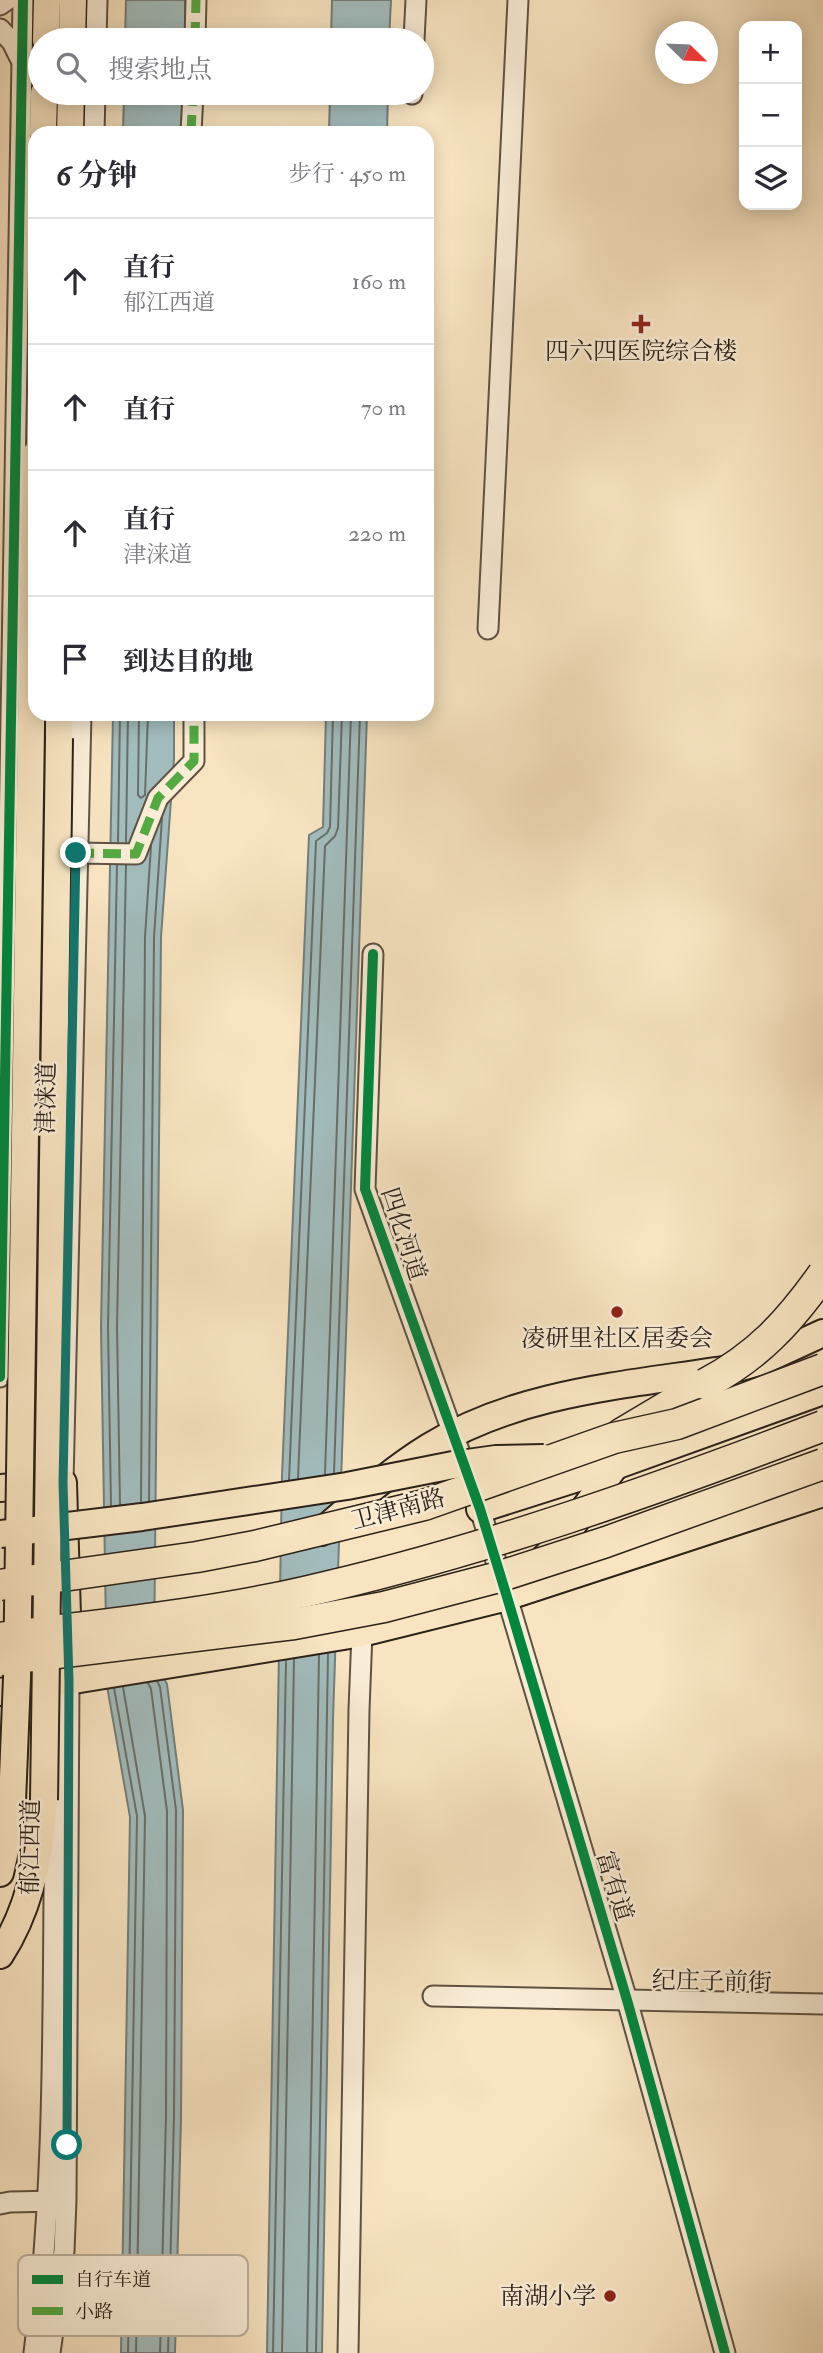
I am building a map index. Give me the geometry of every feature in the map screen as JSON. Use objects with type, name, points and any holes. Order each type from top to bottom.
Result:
[{"type":"highway","points":[[615,1452],[750,1356],[796,1312],[823,1274]]},
{"type":"highway","name":"卫津南路","points":[[0,1585],[197,1557],[255,1546],[424,1504],[556,1458],[615,1452],[677,1424],[823,1369]]},
{"type":"highway","points":[[0,1638],[248,1603],[391,1571],[546,1526],[823,1426]]},
{"type":"highway","points":[[0,1660],[294,1624],[384,1607],[495,1578],[594,1546],[823,1464]]},
{"type":"main road","points":[[46,28],[47,0]]},
{"type":"main road","points":[[72,28],[73,0]]},
{"type":"main road","points":[[43,126],[44,105]]},
{"type":"main road","points":[[70,126],[71,105]]},
{"type":"main road","points":[[0,1873],[9,1833],[12,1802],[18,1678],[31,721]]},
{"type":"main road","points":[[0,1955],[12,1934],[30,1888],[42,1833],[44,1800],[59,721]]},
{"type":"main road","points":[[78,1585],[288,1553],[307,1544],[402,1464],[452,1434],[501,1412],[594,1389],[741,1367],[762,1361],[823,1333]]},
{"type":"main road","points":[[480,1509],[615,1452],[823,1391]]},
{"type":"main road","points":[[508,1597],[562,1540],[615,1452]]},
{"type":"main road","points":[[0,1534],[142,1517],[347,1486],[496,1459],[556,1458]]},
{"type":"main road","points":[[0,1488],[63,1483],[78,1585],[79,1679]]},
{"type":"main road","points":[[0,1691],[362,1633],[508,1597],[823,1493]]},
{"type":"street","points":[[0,5],[7,0]]},
{"type":"street","name":"津涞道","points":[[0,1377],[7,505],[23,0]]},
{"type":"street","points":[[96,28],[97,0]]},
{"type":"street","points":[[195,28],[196,0]]},
{"type":"street","points":[[415,28],[416,0]]},
{"type":"street","points":[[488,629],[519,0]]},
{"type":"street","points":[[0,29],[12,42],[22,62]]},
{"type":"street","points":[[94,126],[95,105]]},
{"type":"street","points":[[191,126],[192,105]]},
{"type":"street","points":[[7,505],[28,505]]},
{"type":"street","name":"津涞道","points":[[63,1483],[83,853],[81,721]]},
{"type":"street","points":[[83,853],[136,854],[158,798],[194,761],[194,721]]},
{"type":"street","name":"四化河道","points":[[373,954],[366,1189],[452,1434]]},
{"type":"street","name":"富有道","points":[[452,1434],[480,1509],[508,1597],[627,2000],[725,2353]]},
{"type":"street","points":[[348,2353],[362,1633]]},
{"type":"street","name":"郁江西道","points":[[47,2255],[57,2201],[79,1679]]},
{"type":"street","name":"郁江西道","points":[[41,1685],[55,1695],[57,1702],[57,2201],[63,2255]]},
{"type":"street","name":"纪庄子前街","points":[[433,1996],[823,2004]]},
{"type":"street","points":[[0,2204],[57,2201]]},
{"type":"water","points":[[126,0],[185,0],[185,28],[125,28]]},
{"type":"water","points":[[332,0],[391,0],[390,28],[331,28]]},
{"type":"water","points":[[124,105],[183,105],[182,126],[123,126]]},
{"type":"water","points":[[330,105],[388,105],[387,126],[329,126]]},
{"type":"water","points":[[113,721],[174,721],[174,759],[161,937],[154,1660],[167,1684],[183,1810],[178,2255],[123,2255],[130,1817],[107,1686],[101,1327]]},
{"type":"water","points":[[326,721],[367,721],[333,1719],[322,2353],[267,2353],[282,1476],[309,835],[323,827]]},
{"type":"water","points":[[121,2336],[175,2336],[175,2353],[121,2353]]},
{"type":"marked path","points":[[195,28],[196,0]]},
{"type":"marked path","points":[[191,126],[192,105]]},
{"type":"marked path","points":[[76,853],[136,854],[158,798],[194,761],[194,721]]},
{"type":"cycle path","points":[[0,1377],[23,0]]},
{"type":"cycle path","points":[[373,954],[365,1189],[480,1509],[627,2000],[725,2353]]},
{"type":"place","name":"四六四医院综合楼","points":[[641,324]]},
{"type":"place","name":"凌研里社区居委会","points":[[617,1312]]},
{"type":"place","name":"南湖小学","points":[[610,2296]]},
{"type":"route","points":[[67,2145],[69,1681],[63,1483],[76,853]]}]
